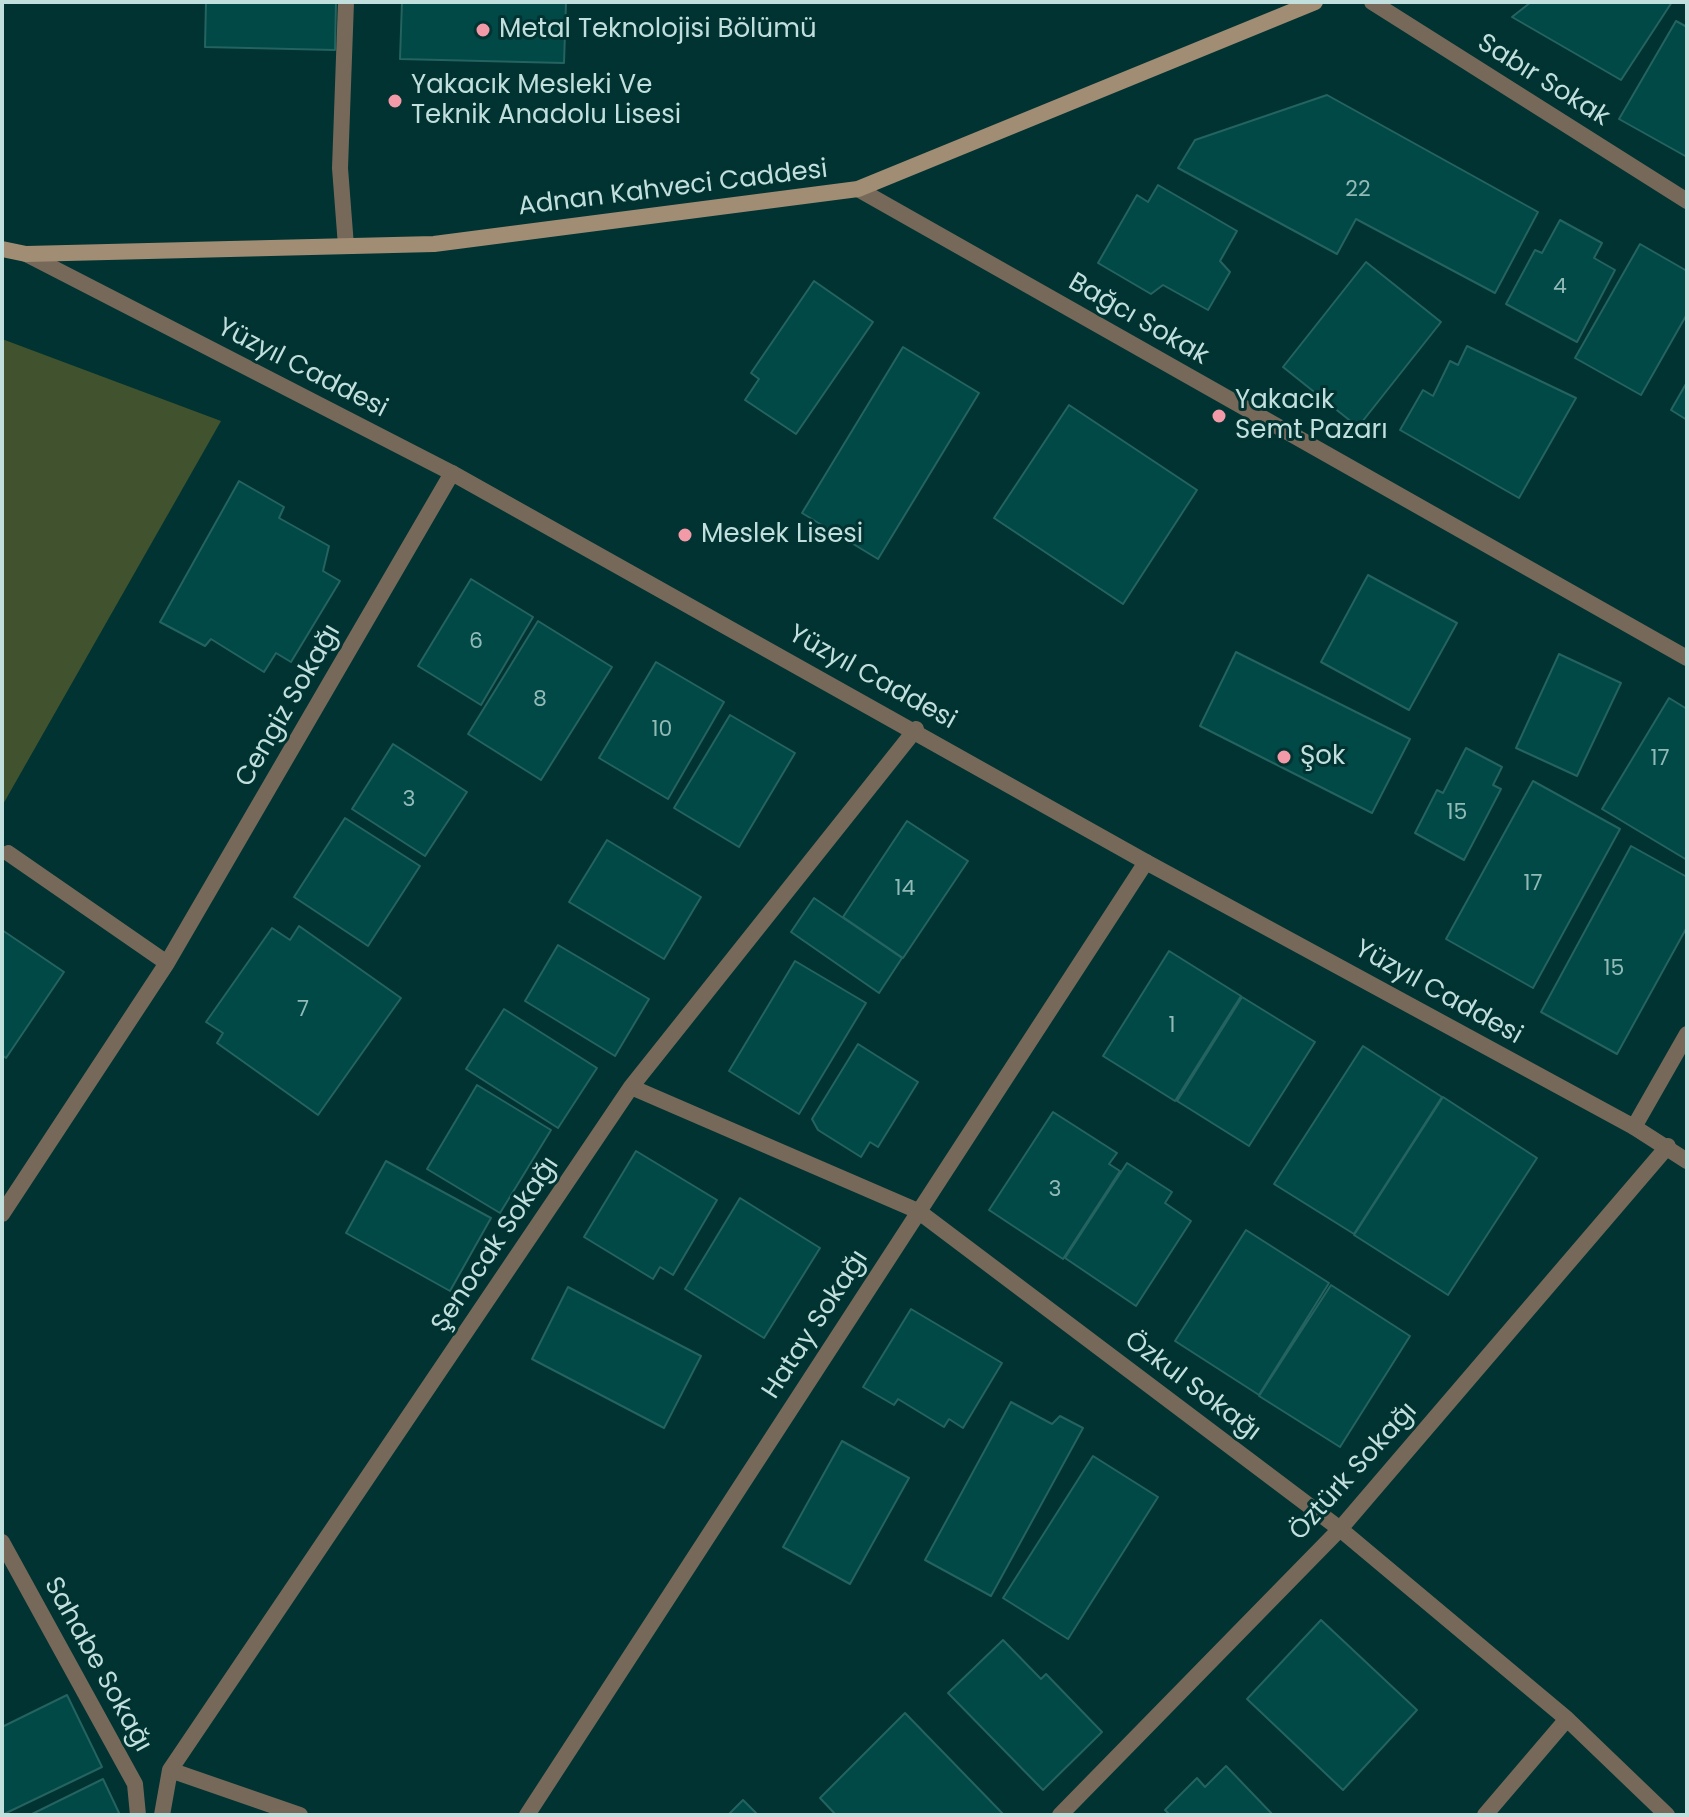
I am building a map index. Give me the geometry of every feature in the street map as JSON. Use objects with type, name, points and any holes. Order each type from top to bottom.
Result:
[{"type":"main road","name":"Adnan Kahveci Caddesi","points":[[2,249],[26,254],[434,244],[858,189],[1315,2]]},
{"type":"street","points":[[346,2],[340,168],[346,246]]},
{"type":"street","name":"Sabır Sokak","points":[[1372,2],[1687,201]]},
{"type":"street","name":"Bağcı Sokak","points":[[858,189],[1687,658]]},
{"type":"street","name":"Yüzyıl Caddesi","points":[[26,254],[452,473],[916,729],[1146,862],[1634,1127],[1687,1161]]},
{"type":"street","name":"Cengiz Sokağı","points":[[2,1214],[167,963],[452,473]]},
{"type":"street","name":"Şenocak Sokağı","points":[[162,1815],[170,1770],[631,1087],[916,729]]},
{"type":"street","points":[[8,853],[167,963]]},
{"type":"street","name":"Hatay Sokağı","points":[[527,1815],[1146,862]]},
{"type":"street","points":[[1634,1127],[1687,1034]]},
{"type":"street","name":"Özkul Sokağı","points":[[631,1087],[918,1211],[1340,1529],[1567,1719],[1667,1815]]},
{"type":"street","name":"Öztürk Sokağı","points":[[1060,1815],[1340,1529],[1668,1146]]},
{"type":"street","name":"Sahabe Sokağı","points":[[2,1542],[135,1784],[138,1815]]},
{"type":"street","points":[[1485,1815],[1567,1719]]},
{"type":"street","points":[[170,1770],[300,1815]]},
{"type":"green space","points":[[2,339],[221,421],[2,806]]},
{"type":"building","points":[[206,2],[336,2],[335,50],[205,47]]},
{"type":"building","name":"Metal Teknolojisi Bölümü","points":[[402,2],[566,2],[564,63],[400,59]]},
{"type":"building","points":[[1531,2],[1672,2],[1621,80],[1512,17]]},
{"type":"building","points":[[1676,21],[1687,27],[1687,157],[1619,119]]},
{"type":"building","points":[[1327,95],[1538,212],[1495,293],[1356,219],[1337,254],[1178,168],[1195,140]]},
{"type":"building","points":[[1158,185],[1237,231],[1220,261],[1230,272],[1208,310],[1163,285],[1151,294],[1098,263],[1137,195],[1148,202]]},
{"type":"building","points":[[1560,220],[1602,243],[1594,258],[1615,270],[1577,342],[1506,304],[1535,250],[1542,253]]},
{"type":"building","points":[[1640,244],[1687,271],[1687,314],[1641,395],[1575,358]]},
{"type":"building","points":[[1366,262],[1441,322],[1358,427],[1283,367]]},
{"type":"building","points":[[814,281],[873,322],[796,434],[745,400],[759,379],[751,373]]},
{"type":"building","points":[[1467,346],[1576,398],[1519,498],[1400,430],[1423,390],[1433,396],[1450,361],[1458,365]]},
{"type":"building","points":[[903,347],[979,393],[878,559],[802,513]]},
{"type":"building","points":[[1687,382],[1687,420],[1671,410]]},
{"type":"building","points":[[1069,405],[1197,490],[1123,604],[994,518]]},
{"type":"building","points":[[239,481],[284,507],[279,518],[329,546],[323,571],[340,581],[291,662],[276,653],[264,672],[211,639],[205,646],[160,622]]},
{"type":"building","points":[[1368,575],[1457,623],[1409,710],[1321,662]]},
{"type":"building","points":[[471,579],[533,617],[481,705],[418,666]]},
{"type":"building","points":[[538,621],[612,667],[541,780],[468,734]]},
{"type":"building","points":[[1236,652],[1410,739],[1372,813],[1200,726]]},
{"type":"building","points":[[1559,654],[1621,683],[1577,776],[1516,748]]},
{"type":"building","points":[[656,662],[724,702],[668,799],[599,758]]},
{"type":"building","points":[[1669,698],[1687,709],[1687,860],[1602,809]]},
{"type":"building","points":[[730,715],[795,753],[739,847],[674,808]]},
{"type":"building","points":[[393,744],[467,792],[425,856],[352,809]]},
{"type":"building","points":[[1466,748],[1502,767],[1493,785],[1501,789],[1464,860],[1415,833],[1437,790],[1443,793]]},
{"type":"building","points":[[1533,781],[1620,829],[1533,988],[1446,939]]},
{"type":"building","points":[[345,818],[420,866],[368,946],[294,897]]},
{"type":"building","points":[[907,821],[968,861],[903,958],[843,917]]},
{"type":"building","points":[[607,840],[701,897],[664,959],[569,902]]},
{"type":"building","points":[[1631,846],[1687,877],[1687,927],[1617,1054],[1541,1012]]},
{"type":"building","points":[[814,898],[902,958],[879,993],[791,932]]},
{"type":"building","points":[[299,926],[401,998],[318,1115],[217,1043],[223,1033],[206,1022],[272,928],[290,940]]},
{"type":"building","points":[[2,930],[64,972],[6,1058],[2,1055]]},
{"type":"building","points":[[558,945],[649,999],[615,1056],[525,1001]]},
{"type":"building","points":[[1169,951],[1241,996],[1175,1101],[1103,1056]]},
{"type":"building","points":[[795,961],[866,1003],[799,1114],[729,1071]]},
{"type":"building","points":[[1242,997],[1315,1042],[1249,1146],[1177,1101]]},
{"type":"building","points":[[504,1009],[597,1068],[558,1128],[466,1069]]},
{"type":"building","points":[[858,1044],[918,1082],[878,1147],[870,1142],[861,1157],[818,1130],[812,1119]]},
{"type":"building","points":[[1363,1046],[1442,1097],[1354,1234],[1274,1184]]},
{"type":"building","points":[[477,1085],[551,1130],[500,1213],[427,1169]]},
{"type":"building","points":[[1443,1097],[1537,1158],[1448,1295],[1354,1235]]},
{"type":"building","points":[[1053,1112],[1117,1153],[1109,1164],[1120,1171],[1063,1259],[989,1210]]},
{"type":"building","points":[[636,1151],[717,1200],[673,1275],[660,1267],[653,1279],[584,1237]]},
{"type":"building","points":[[386,1161],[491,1218],[450,1291],[346,1233]]},
{"type":"building","points":[[1127,1163],[1172,1192],[1165,1203],[1191,1221],[1136,1306],[1065,1258]]},
{"type":"building","points":[[740,1198],[820,1248],[764,1338],[685,1289]]},
{"type":"building","points":[[1246,1230],[1329,1283],[1259,1395],[1175,1341]]},
{"type":"building","points":[[1331,1285],[1410,1336],[1340,1447],[1259,1396]]},
{"type":"building","points":[[568,1287],[701,1356],[664,1428],[532,1359]]},
{"type":"building","points":[[911,1309],[1002,1363],[963,1428],[949,1419],[944,1427],[898,1399],[894,1405],[863,1387]]},
{"type":"building","points":[[1011,1402],[1052,1424],[1060,1416],[1083,1428],[991,1596],[925,1560]]},
{"type":"building","points":[[842,1441],[909,1478],[850,1584],[783,1547]]},
{"type":"building","points":[[1093,1456],[1158,1497],[1068,1639],[1003,1598]]},
{"type":"building","points":[[1321,1620],[1417,1710],[1343,1790],[1247,1699]]},
{"type":"building","points":[[1003,1640],[1041,1679],[1046,1674],[1102,1732],[1043,1790],[948,1693]]},
{"type":"building","points":[[67,1695],[102,1767],[2,1815],[2,1727]]},
{"type":"building","points":[[905,1713],[1004,1815],[836,1815],[820,1798]]},
{"type":"building","points":[[1226,1766],[1273,1815],[1170,1815],[1165,1810],[1197,1778],[1205,1787]]},
{"type":"building","points":[[103,1779],[120,1815],[30,1815]]},
{"type":"building","points":[[743,1800],[758,1815],[728,1815]]},
{"type":"place","name":"Metal Teknolojisi Bölümü","points":[[483,30]]},
{"type":"place","name":"Yakacık Mesleki Ve Teknik Anadolu Lisesi","points":[[395,101]]},
{"type":"place","name":"Yakacık Semt Pazarı","points":[[1219,416]]},
{"type":"place","name":"Meslek Lisesi","points":[[685,535]]},
{"type":"place","name":"Şok","points":[[1284,757]]}]
